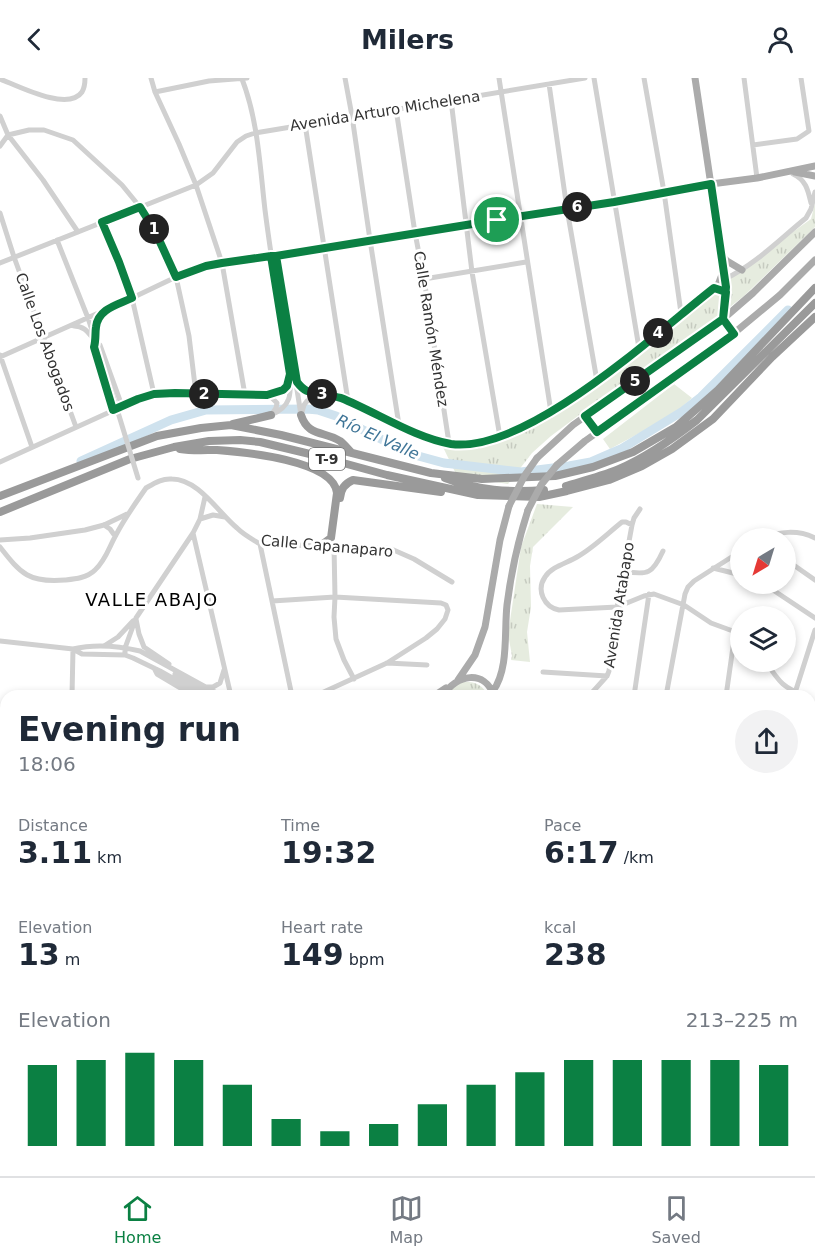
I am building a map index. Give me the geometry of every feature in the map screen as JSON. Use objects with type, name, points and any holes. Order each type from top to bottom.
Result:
[{"type":"highway","name":"T-9","points":[[231,424],[431,473],[482,479],[555,476],[593,468],[633,452],[676,427],[718,390],[815,288]]},
{"type":"highway","points":[[431,473],[459,484],[531,491],[552,489],[620,469],[654,450],[697,420],[815,303]]},
{"type":"highway","name":"T-9","points":[[334,546],[341,490],[354,480],[450,493],[539,497],[609,480],[642,466],[672,449],[713,419],[772,357],[815,317]]},
{"type":"highway","points":[[301,415],[310,429],[340,441],[351,452]]},
{"type":"highway","name":"T-9","points":[[0,496],[157,436],[271,416]]},
{"type":"highway","name":"T-9","points":[[0,502],[180,432]]},
{"type":"highway","name":"T-9","points":[[0,512],[130,459],[208,441],[260,442],[387,475],[478,495]]},
{"type":"highway","points":[[174,447],[277,458],[299,463],[328,477],[334,482],[337,493],[332,538],[320,546]]},
{"type":"main road","points":[[695,78],[724,266],[726,292],[723,319],[734,334]]},
{"type":"main road","points":[[711,184],[757,178],[815,166]]},
{"type":"main road","points":[[789,171],[815,177]]},
{"type":"main road","points":[[458,681],[475,655],[485,627],[500,540],[510,506],[525,475],[537,458],[585,416],[723,319],[762,285],[815,232]]},
{"type":"main road","points":[[722,256],[742,270]]},
{"type":"main road","points":[[496,690],[501,677],[510,589],[519,539],[528,510],[541,485],[557,465],[579,446],[734,334],[780,295],[815,260]]},
{"type":"main road","points":[[724,266],[722,278],[716,286],[726,292]]},
{"type":"main road","points":[[444,690],[469,677],[485,682],[491,690]]},
{"type":"main road","points":[[448,690],[451,686]]},
{"type":"street","points":[[0,79],[53,99],[68,100],[76,97],[82,91],[85,78]]},
{"type":"street","points":[[151,78],[196,185],[222,263],[245,395]]},
{"type":"street","points":[[155,92],[204,81],[244,78],[255,132],[290,374],[289,400],[279,412],[271,416]]},
{"type":"street","points":[[345,78],[399,425]]},
{"type":"street","points":[[499,78],[551,412]]},
{"type":"street","name":"Avenida Arturo Michelena","points":[[255,132],[585,78]]},
{"type":"street","points":[[594,78],[639,348]]},
{"type":"street","points":[[644,78],[664,192],[681,313]]},
{"type":"street","points":[[744,78],[757,178]]},
{"type":"street","points":[[753,145],[797,139],[809,131],[801,78]]},
{"type":"street","points":[[549,84],[567,209],[597,381]]},
{"type":"street","points":[[451,100],[472,272],[500,437]]},
{"type":"street","name":"Calle Ramón Méndez","points":[[396,109],[449,443]]},
{"type":"street","points":[[0,116],[8,135],[44,180],[78,231]]},
{"type":"street","points":[[304,123],[348,401]]},
{"type":"street","points":[[0,146],[8,135],[29,130],[44,130],[73,140],[122,185],[140,207],[155,231],[176,277],[189,336],[196,394]]},
{"type":"street","points":[[0,263],[196,185],[213,173],[237,141],[255,132]]},
{"type":"street","points":[[789,171],[802,180],[812,204]]},
{"type":"street","points":[[32,447],[0,356],[176,277],[222,263],[614,202],[711,184]]},
{"type":"street","points":[[297,382],[306,391],[328,394],[348,401],[424,436],[449,443],[483,442],[500,437],[551,412],[597,381],[725,279],[742,270],[806,218],[815,192]]},
{"type":"street","name":"Calle Los Abogados","points":[[0,213],[76,428]]},
{"type":"street","points":[[102,222],[132,298],[154,394]]},
{"type":"street","points":[[0,547],[16,567],[33,578],[53,581],[86,576],[96,570],[106,556],[115,536],[146,488],[138,478],[88,318],[57,240]]},
{"type":"street","points":[[274,256],[301,415]]},
{"type":"street","points":[[424,279],[526,262]]},
{"type":"street","points":[[103,311],[96,322],[94,347],[113,410]]},
{"type":"street","points":[[69,327],[82,327],[100,345],[122,406]]},
{"type":"street","points":[[0,462],[122,406],[154,394],[267,395],[283,390],[287,386],[290,374]]},
{"type":"street","points":[[267,395],[277,403],[271,416]]},
{"type":"street","points":[[301,415],[307,400],[332,396]]},
{"type":"street","points":[[585,416],[597,432]]},
{"type":"street","name":"Calle Capanaparo","points":[[146,488],[171,478],[193,485],[235,527],[260,544],[389,548],[414,559],[452,582]]},
{"type":"street","points":[[103,647],[118,637],[136,618],[193,533],[200,519],[205,496]]},
{"type":"street","name":"Avenida Atabapo","points":[[594,690],[609,671],[617,607],[634,518],[640,509]]},
{"type":"street","points":[[0,540],[74,532],[104,525],[129,513]]},
{"type":"street","points":[[200,519],[213,515],[226,517]]},
{"type":"street","points":[[633,525],[622,522],[578,557],[547,574],[543,582],[543,598],[549,606],[554,609],[617,607],[654,594],[684,605],[711,623],[730,631]]},
{"type":"street","points":[[104,525],[115,536]]},
{"type":"street","points":[[796,532],[815,538]]},
{"type":"street","points":[[193,533],[230,690]]},
{"type":"street","points":[[260,544],[291,690]]},
{"type":"street","points":[[334,546],[336,639],[354,679]]},
{"type":"street","points":[[624,571],[638,574],[648,573],[654,568],[663,551]]},
{"type":"street","points":[[667,690],[688,587],[730,558]]},
{"type":"street","points":[[796,567],[815,580]]},
{"type":"street","points":[[713,568],[730,572]]},
{"type":"street","points":[[635,690],[649,594]]},
{"type":"street","points":[[779,594],[815,618]]},
{"type":"street","points":[[272,601],[335,597],[446,605],[448,610],[445,619],[426,638],[387,663],[330,690]]},
{"type":"street","points":[[124,655],[136,618]]},
{"type":"street","points":[[136,618],[139,634],[147,650],[206,687],[213,687],[220,683],[224,665]]},
{"type":"street","points":[[796,690],[815,630]]},
{"type":"street","points":[[0,641],[73,649],[82,654],[124,655],[154,668],[193,690]]},
{"type":"street","points":[[73,649],[82,646],[140,651],[211,690]]},
{"type":"street","points":[[125,648],[142,655],[202,690]]},
{"type":"street","points":[[72,690],[73,649]]},
{"type":"street","points":[[387,663],[427,665]]},
{"type":"street","points":[[154,668],[157,674],[184,690]]},
{"type":"street","points":[[543,672],[607,676]]},
{"type":"street","points":[[727,690],[731,672]]},
{"type":"street","points":[[772,672],[778,681],[790,690]]},
{"type":"green space","points":[[815,203],[815,227],[744,296],[661,361],[551,436],[532,453],[508,484],[457,476],[441,443],[489,438],[587,391],[723,282],[811,219]]},
{"type":"green space","points":[[674,384],[692,398],[673,415],[610,449],[603,439]]},
{"type":"green space","points":[[537,504],[573,507],[533,547],[530,566],[531,607],[527,632],[530,662],[511,660],[508,634],[521,547]]},
{"type":"green space","points":[[462,682],[470,682],[478,684],[485,690],[449,690]]},
{"type":"waterway","name":"Río El Valle","points":[[81,461],[171,420],[206,410],[307,409],[336,416],[411,454],[444,463],[521,472],[591,462],[621,449],[683,411],[701,397],[788,310]]},
{"type":"district","name":"VALLE ABAJO","points":[[152,599]]},
{"type":"route","points":[[497,220],[222,263],[176,277],[155,231],[140,207],[102,222],[132,298],[103,311],[96,322],[94,347],[96,358],[113,410],[154,394],[267,395],[283,390],[289,382],[290,374],[271,256],[276,256],[297,382],[302,389],[310,393],[328,394],[341,398],[424,436],[449,443],[483,442],[500,437],[543,417],[597,381],[714,288],[726,292],[726,296],[723,319],[734,334],[597,432],[585,416],[723,319],[723,315],[726,296],[726,292],[726,287],[711,184],[497,220]]}]
